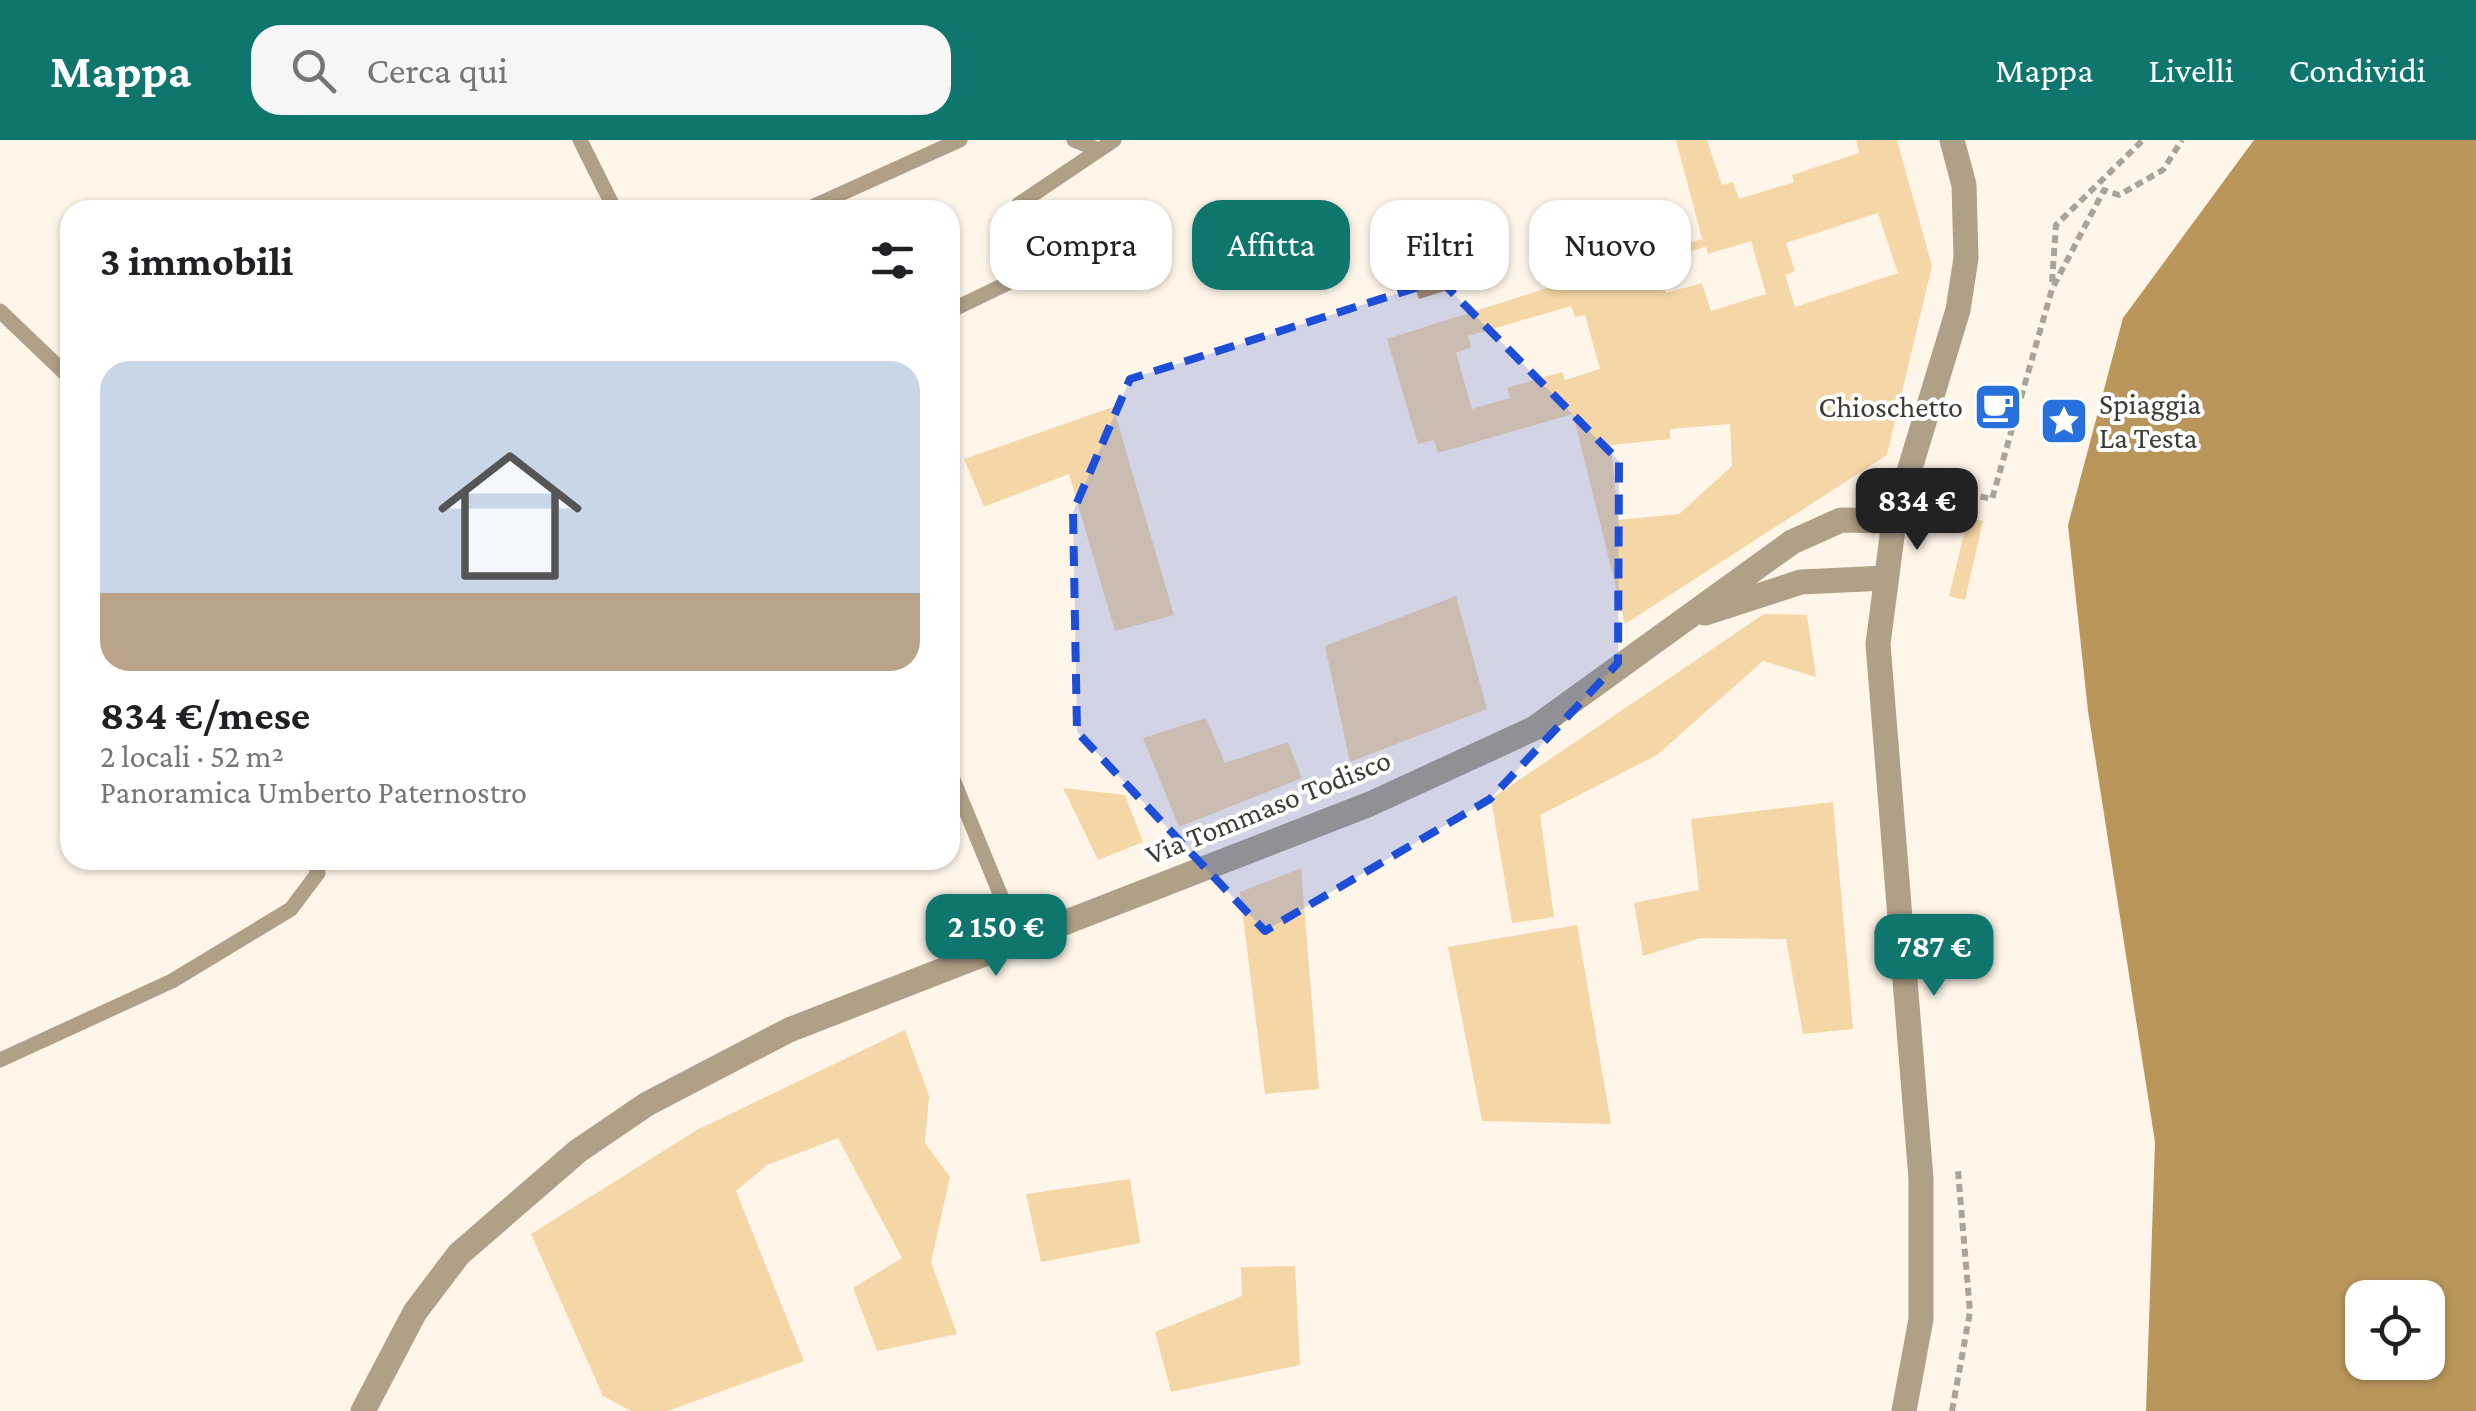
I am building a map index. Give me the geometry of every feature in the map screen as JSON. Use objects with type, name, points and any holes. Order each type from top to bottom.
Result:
[{"type":"street","points":[[1904,1411],[1921,1319],[1920,1179],[1878,644],[1894,522],[1958,310],[1966,258],[1964,185],[1952,140]]},
{"type":"street","name":"Via Tommaso Todisco","points":[[362,1411],[415,1312],[459,1254],[578,1151],[647,1104],[788,1030],[1370,804],[1535,728],[1676,622],[1792,542],[1841,520],[1894,522]]},
{"type":"street","name":"Via Tommaso Todisco","points":[[1676,622],[1801,582],[1886,578]]},
{"type":"lane","points":[[580,140],[610,200]]},
{"type":"lane","points":[[827,200],[960,140]]},
{"type":"lane","points":[[1074,140],[1098,150]]},
{"type":"lane","points":[[960,305],[1034,270],[1019,204],[1114,140]]},
{"type":"lane","points":[[0,311],[60,368]]},
{"type":"lane","points":[[960,796],[1019,940]]},
{"type":"lane","points":[[0,1060],[172,981],[290,909],[317,870]]},
{"type":"path","points":[[2052,289],[2056,225],[2143,140]]},
{"type":"path","points":[[1955,491],[1992,500],[2052,289],[2104,190],[2119,195],[2163,170],[2182,140]]},
{"type":"path","points":[[1952,1411],[1970,1312],[1956,1158]]},
{"type":"highlighted area","points":[[1440,280],[1619,461],[1618,663],[1490,799],[1265,931],[1077,732],[1073,512],[1130,379]]},
{"type":"shaded area","points":[[1676,140],[1707,140],[1722,185],[1733,182],[1739,199],[1794,182],[1792,175],[1859,153],[1856,140],[1897,140],[1932,266],[1887,455],[1625,624],[1573,414],[1438,453],[1434,440],[1418,444],[1387,339],[1541,290],[1666,293],[1691,290],[1691,286],[1702,283],[1711,311],[1766,294],[1751,241],[1708,254],[1706,247],[1691,251],[1691,242],[1702,239]],"holes":[[[1878,213],[1898,273],[1795,307],[1785,275],[1795,271],[1786,243]],[[1571,306],[1575,317],[1585,315],[1600,369],[1565,380],[1562,372],[1507,388],[1510,398],[1472,409],[1456,353],[1471,347],[1468,336]],[[1730,424],[1732,466],[1679,514],[1618,520],[1611,445],[1670,439],[1670,429]]]},
{"type":"shaded area","points":[[2254,140],[2476,140],[2476,1411],[2146,1411],[2155,1142],[2088,711],[2068,525],[2123,318]]},
{"type":"shaded area","points":[[1416,290],[1448,290],[1419,299]]},
{"type":"shaded area","points":[[1113,407],[1174,615],[1115,631],[1069,474],[984,507],[964,459]]},
{"type":"shaded area","points":[[1968,517],[1983,521],[1965,600],[1949,596]]},
{"type":"shaded area","points":[[1456,596],[1487,709],[1350,762],[1325,646]]},
{"type":"shaded area","points":[[1764,614],[1807,615],[1816,677],[1763,661],[1657,755],[1540,815],[1554,917],[1512,923],[1491,799]]},
{"type":"shaded area","points":[[1206,718],[1225,763],[1288,742],[1302,778],[1179,827],[1143,738]]},
{"type":"shaded area","points":[[1063,788],[1125,795],[1143,842],[1098,860]]},
{"type":"shaded area","points":[[1833,802],[1853,1029],[1803,1034],[1786,939],[1700,938],[1643,956],[1634,903],[1699,890],[1691,819]]},
{"type":"shaded area","points":[[1301,868],[1319,1089],[1265,1094],[1240,892]]},
{"type":"shaded area","points":[[1577,925],[1611,1124],[1482,1121],[1448,947]]},
{"type":"shaded area","points":[[905,1030],[929,1096],[925,1143],[950,1177],[931,1262],[957,1334],[877,1351],[853,1288],[902,1258],[838,1138],[767,1165],[736,1191],[804,1361],[668,1411],[631,1411],[603,1396],[531,1234],[697,1130]]},
{"type":"shaded area","points":[[1130,1179],[1140,1243],[1041,1262],[1026,1194]]},
{"type":"shaded area","points":[[1295,1266],[1300,1365],[1171,1392],[1155,1332],[1242,1296],[1241,1267]]},
{"type":"place","name":"Chioschetto","points":[[1998,407]]},
{"type":"place","name":"Spiaggia La Testa","points":[[2064,421]]}]
